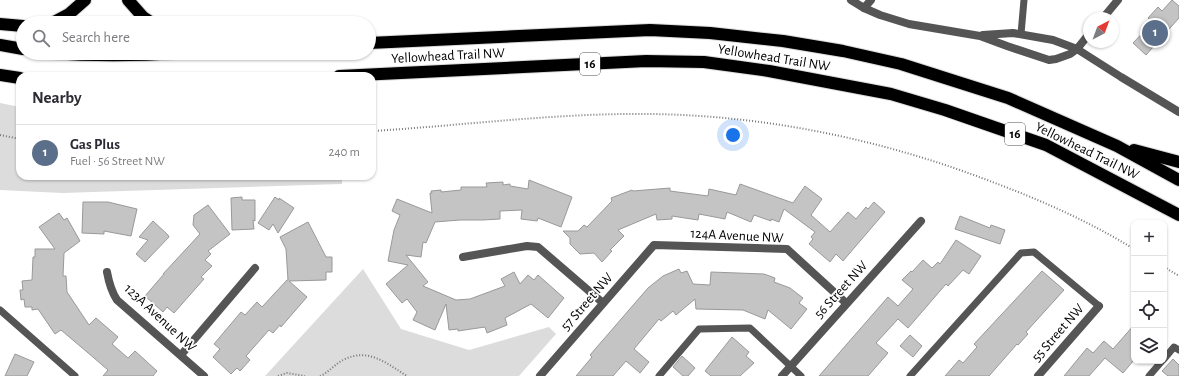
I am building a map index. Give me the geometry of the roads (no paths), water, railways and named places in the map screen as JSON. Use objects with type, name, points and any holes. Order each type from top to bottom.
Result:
[{"type":"highway","points":[[65,16],[85,0]]},
{"type":"highway","points":[[128,0],[142,16]]},
{"type":"highway","points":[[0,24],[16,25]]},
{"type":"highway","name":"Yellowhead Trail NW","points":[[376,43],[650,30],[710,33],[783,41],[843,51],[901,64],[1008,98],[1117,146],[1179,180]]},
{"type":"highway","points":[[0,45],[16,48]]},
{"type":"highway","name":"Yellowhead Trail NW","points":[[376,74],[646,61],[704,62],[769,70],[891,94],[945,110],[1046,145],[1179,215]]},
{"type":"highway","points":[[0,75],[16,77]]},
{"type":"highway","points":[[1117,146],[1179,162]]},
{"type":"street","points":[[852,0],[864,8],[880,15],[909,24],[980,36],[1049,60],[1063,58],[1077,49],[1083,42]]},
{"type":"street","points":[[864,8],[871,0]]},
{"type":"street","points":[[1108,12],[1118,0]]},
{"type":"street","points":[[980,36],[1013,33],[1021,34],[1053,40],[1077,49],[1179,112]]},
{"type":"street","name":"56 Street NW","points":[[782,376],[921,221]]},
{"type":"street","name":"124A Avenue NW","points":[[654,245],[787,249],[846,304]]},
{"type":"street","name":"57 Street NW","points":[[540,376],[654,245]]},
{"type":"street","points":[[463,257],[527,246],[538,247],[604,303]]},
{"type":"street","points":[[181,355],[255,268]]},
{"type":"street","name":"123A Avenue NW","points":[[107,272],[112,293],[117,300],[204,376]]},
{"type":"street","name":"55 Street NW","points":[[1038,376],[1099,306]]},
{"type":"lane","points":[[1021,34],[1024,0]]},
{"type":"lane","points":[[910,376],[1020,253],[1034,252],[1099,306]]},
{"type":"lane","points":[[0,310],[75,376]]},
{"type":"lane","points":[[659,376],[699,329],[750,328],[801,376]]},
{"type":"lane","points":[[1167,355],[1174,347],[1179,350]]},
{"type":"lane","points":[[1149,376],[1160,364]]},
{"type":"place","name":"Gas Plus","points":[[1155,33]]}]
